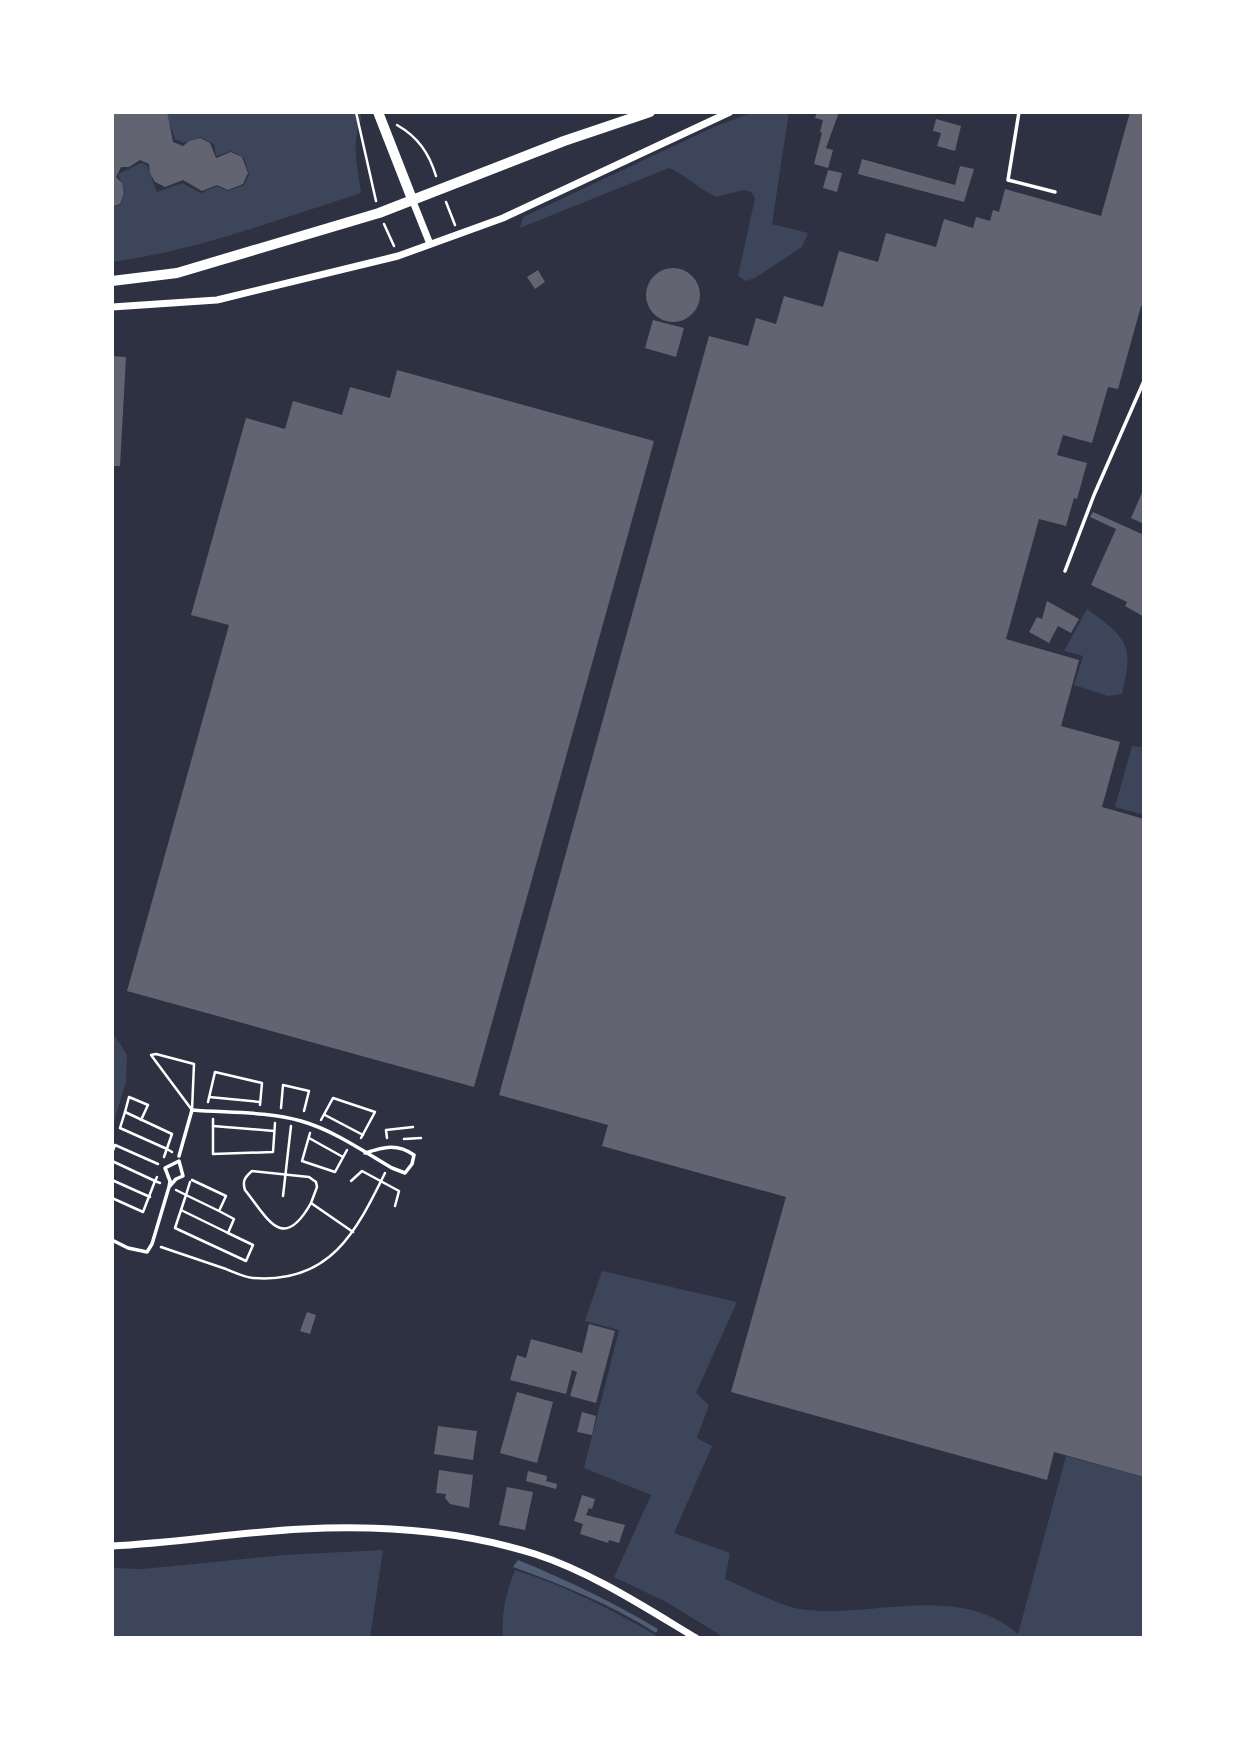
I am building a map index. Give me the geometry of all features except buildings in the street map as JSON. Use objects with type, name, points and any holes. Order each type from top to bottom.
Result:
[{"type":"main road","points":[[112,281],[177,273],[379,213],[564,141],[650,112]]},
{"type":"street","points":[[112,307],[217,300],[398,256],[503,218],[730,112]]},
{"type":"street","points":[[378,113],[430,244]]},
{"type":"street","points":[[112,1546],[303,1529],[397,1530],[468,1538],[536,1555],[561,1565],[629,1598],[696,1638]]},
{"type":"lane","points":[[1019,112],[1008,180],[1055,192]]},
{"type":"lane","points":[[1065,571],[1094,495],[1144,381]]},
{"type":"lane","points":[[180,1156],[192,1110],[302,1121],[318,1126],[351,1144],[365,1153],[389,1166],[405,1173],[412,1164],[414,1154],[404,1147],[387,1147],[365,1153]]},
{"type":"lane","points":[[112,1240],[146,1252],[152,1244],[169,1187],[170,1181],[164,1168],[179,1161],[183,1176],[169,1187]]},
{"type":"path","points":[[356,112],[379,213],[398,256]]},
{"type":"path","points":[[378,113],[412,134],[431,159],[458,235]]},
{"type":"path","points":[[151,1055],[194,1064],[192,1110],[151,1055]]},
{"type":"path","points":[[207,1111],[215,1072],[262,1083],[259,1115]]},
{"type":"path","points":[[213,1112],[214,1154],[273,1152],[274,1131],[284,1085],[309,1091],[302,1121]]},
{"type":"path","points":[[141,1120],[148,1105],[129,1097],[120,1128],[167,1149]]},
{"type":"path","points":[[209,1097],[260,1102]]},
{"type":"path","points":[[318,1126],[333,1098],[375,1112],[356,1147]]},
{"type":"path","points":[[112,1153],[115,1144],[161,1166],[172,1134],[125,1112]]},
{"type":"path","points":[[324,1114],[363,1135]]},
{"type":"path","points":[[283,1196],[291,1118]]},
{"type":"path","points":[[312,1124],[302,1161],[335,1172],[351,1144]]},
{"type":"path","points":[[213,1126],[274,1131]]},
{"type":"path","points":[[387,1147],[386,1130],[413,1127]]},
{"type":"path","points":[[309,1138],[343,1157]]},
{"type":"path","points":[[112,1161],[155,1181],[158,1173]]},
{"type":"path","points":[[152,1244],[251,1278],[286,1277],[306,1271],[330,1258],[348,1241],[389,1166]]},
{"type":"path","points":[[252,1171],[309,1177],[316,1182],[317,1187],[311,1203],[297,1223],[288,1229],[280,1230],[245,1190],[245,1177],[252,1171]]},
{"type":"path","points":[[351,1181],[362,1171],[399,1191],[395,1206]]},
{"type":"path","points":[[183,1176],[226,1196],[219,1211]]},
{"type":"path","points":[[112,1180],[150,1197],[144,1212],[112,1198]]},
{"type":"path","points":[[181,1210],[228,1233],[253,1245],[246,1261],[176,1227],[181,1210],[186,1195],[234,1219],[228,1233]]},
{"type":"path","points":[[311,1203],[353,1232]]},
{"type":"shaded area","points":[[165,112],[360,112],[356,149],[361,193],[207,242],[112,262],[112,208],[120,205],[125,192],[118,174],[141,163],[147,165],[157,192],[182,183],[201,193],[217,186],[228,191],[244,185],[249,174],[244,158],[232,151],[216,156],[214,144],[200,137],[184,143],[175,139]]},
{"type":"shaded area","points":[[754,112],[789,112],[772,224],[808,233],[802,247],[755,278],[746,281],[738,276],[755,198],[751,192],[744,190],[716,197],[669,168],[520,228],[523,217],[716,126]]},
{"type":"shaded area","points":[[1087,609],[1111,627],[1124,643],[1128,663],[1122,694],[1108,696],[1074,685],[1083,656],[1064,651]]},
{"type":"shaded area","points":[[1132,746],[1144,747],[1144,815],[1115,807]]},
{"type":"shaded area","points":[[112,1031],[127,1055],[126,1082],[112,1128]]},
{"type":"shaded area","points":[[602,1271],[737,1302],[696,1393],[709,1405],[697,1438],[712,1446],[674,1533],[730,1553],[725,1579],[773,1601],[800,1609],[827,1611],[940,1606],[968,1609],[994,1618],[1018,1634],[1066,1456],[1144,1477],[1144,1638],[725,1638],[668,1603],[614,1577],[651,1495],[584,1468],[619,1330],[585,1321]]},
{"type":"shaded area","points":[[383,1550],[370,1638],[112,1638],[112,1568],[143,1569],[283,1555]]},
{"type":"shaded area","points":[[518,1560],[624,1610],[658,1629],[656,1633],[586,1596],[513,1567]]},
{"type":"shaded area","points":[[515,1570],[590,1600],[661,1638],[503,1638],[505,1603]]}]
